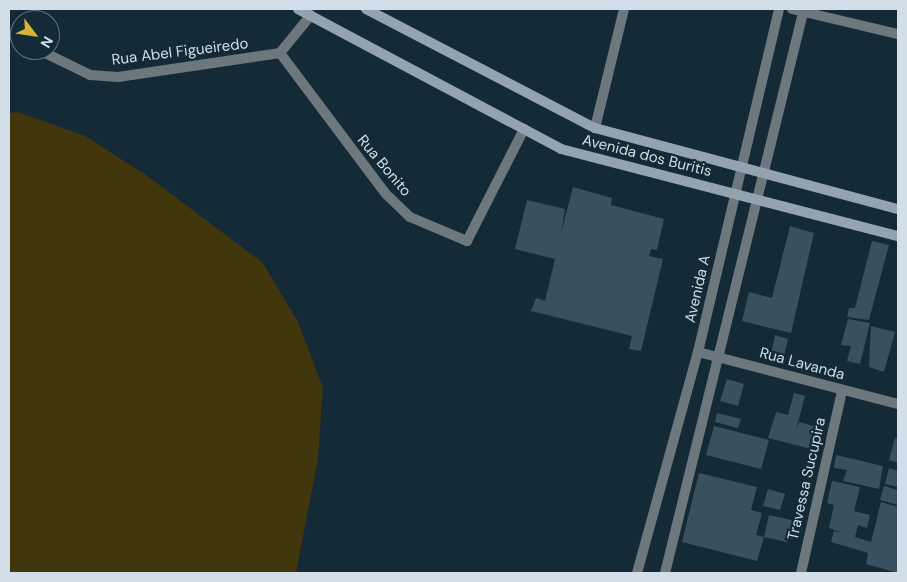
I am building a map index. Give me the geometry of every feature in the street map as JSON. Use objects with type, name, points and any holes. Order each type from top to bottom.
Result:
[{"type":"main road","name":"Avenida dos Buritis","points":[[298,9],[524,129],[592,160],[758,199],[898,236]]},
{"type":"main road","name":"Avenida dos Buritis","points":[[366,9],[595,128],[898,209]]},
{"type":"street","points":[[595,128],[624,9]]},
{"type":"street","name":"Avenida A","points":[[637,573],[698,352],[743,168],[779,9]]},
{"type":"street","points":[[792,9],[803,10],[898,34]]},
{"type":"street","points":[[665,573],[803,10]]},
{"type":"street","points":[[280,53],[311,15]]},
{"type":"street","name":"Rua Abel Figueiredo","points":[[58,60],[75,69],[111,77],[280,53]]},
{"type":"street","name":"Rua Bonito","points":[[280,53],[386,194],[410,217],[467,241],[524,129]]},
{"type":"street","name":"Rua Lavanda","points":[[698,352],[842,391],[898,404]]},
{"type":"street","name":"Travessa Sucupira","points":[[800,573],[842,391]]},
{"type":"shaded area","points":[[18,112],[85,136],[146,175],[263,263],[298,322],[323,388],[318,459],[296,573],[9,573],[9,113]]},
{"type":"building","points":[[573,187],[612,198],[611,205],[664,219],[657,250],[651,249],[649,256],[663,259],[641,351],[629,349],[632,336],[531,311],[536,298],[545,301],[555,259],[515,249],[527,200],[565,209],[561,233]]},
{"type":"building","points":[[790,226],[814,233],[791,333],[742,321],[749,292],[772,298]]},
{"type":"building","points":[[872,241],[889,245],[869,320],[847,317],[849,308],[855,308]]},
{"type":"building","points":[[848,319],[870,323],[860,364],[847,361],[851,346],[841,345]]},
{"type":"building","points":[[871,326],[895,332],[884,372],[869,367]]},
{"type":"building","points":[[775,335],[788,339],[783,361],[770,359]]},
{"type":"building","points":[[727,379],[744,384],[738,406],[720,401]]},
{"type":"building","points":[[794,393],[805,396],[796,430],[799,422],[821,428],[815,450],[768,438],[776,412],[788,415]]},
{"type":"building","points":[[717,413],[741,419],[738,428],[715,422]]},
{"type":"building","points":[[714,426],[769,440],[761,469],[706,455]]},
{"type":"building","points":[[895,438],[898,438],[898,463],[889,460]]},
{"type":"building","points":[[836,455],[883,466],[879,489],[843,481],[847,470],[834,468]]},
{"type":"building","points":[[889,468],[898,471],[898,487],[885,484]]},
{"type":"building","points":[[699,473],[757,487],[751,510],[762,513],[756,535],[764,537],[757,561],[682,542]]},
{"type":"building","points":[[832,481],[860,487],[854,511],[870,515],[867,528],[858,525],[855,537],[871,542],[881,502],[898,507],[898,573],[866,564],[868,553],[831,542],[834,531],[843,533],[829,528],[834,505],[827,503]]},
{"type":"building","points":[[884,486],[898,490],[898,505],[880,500]]},
{"type":"building","points":[[768,489],[785,494],[780,510],[763,506]]},
{"type":"building","points":[[769,515],[796,521],[793,538],[786,542],[764,537]]}]
